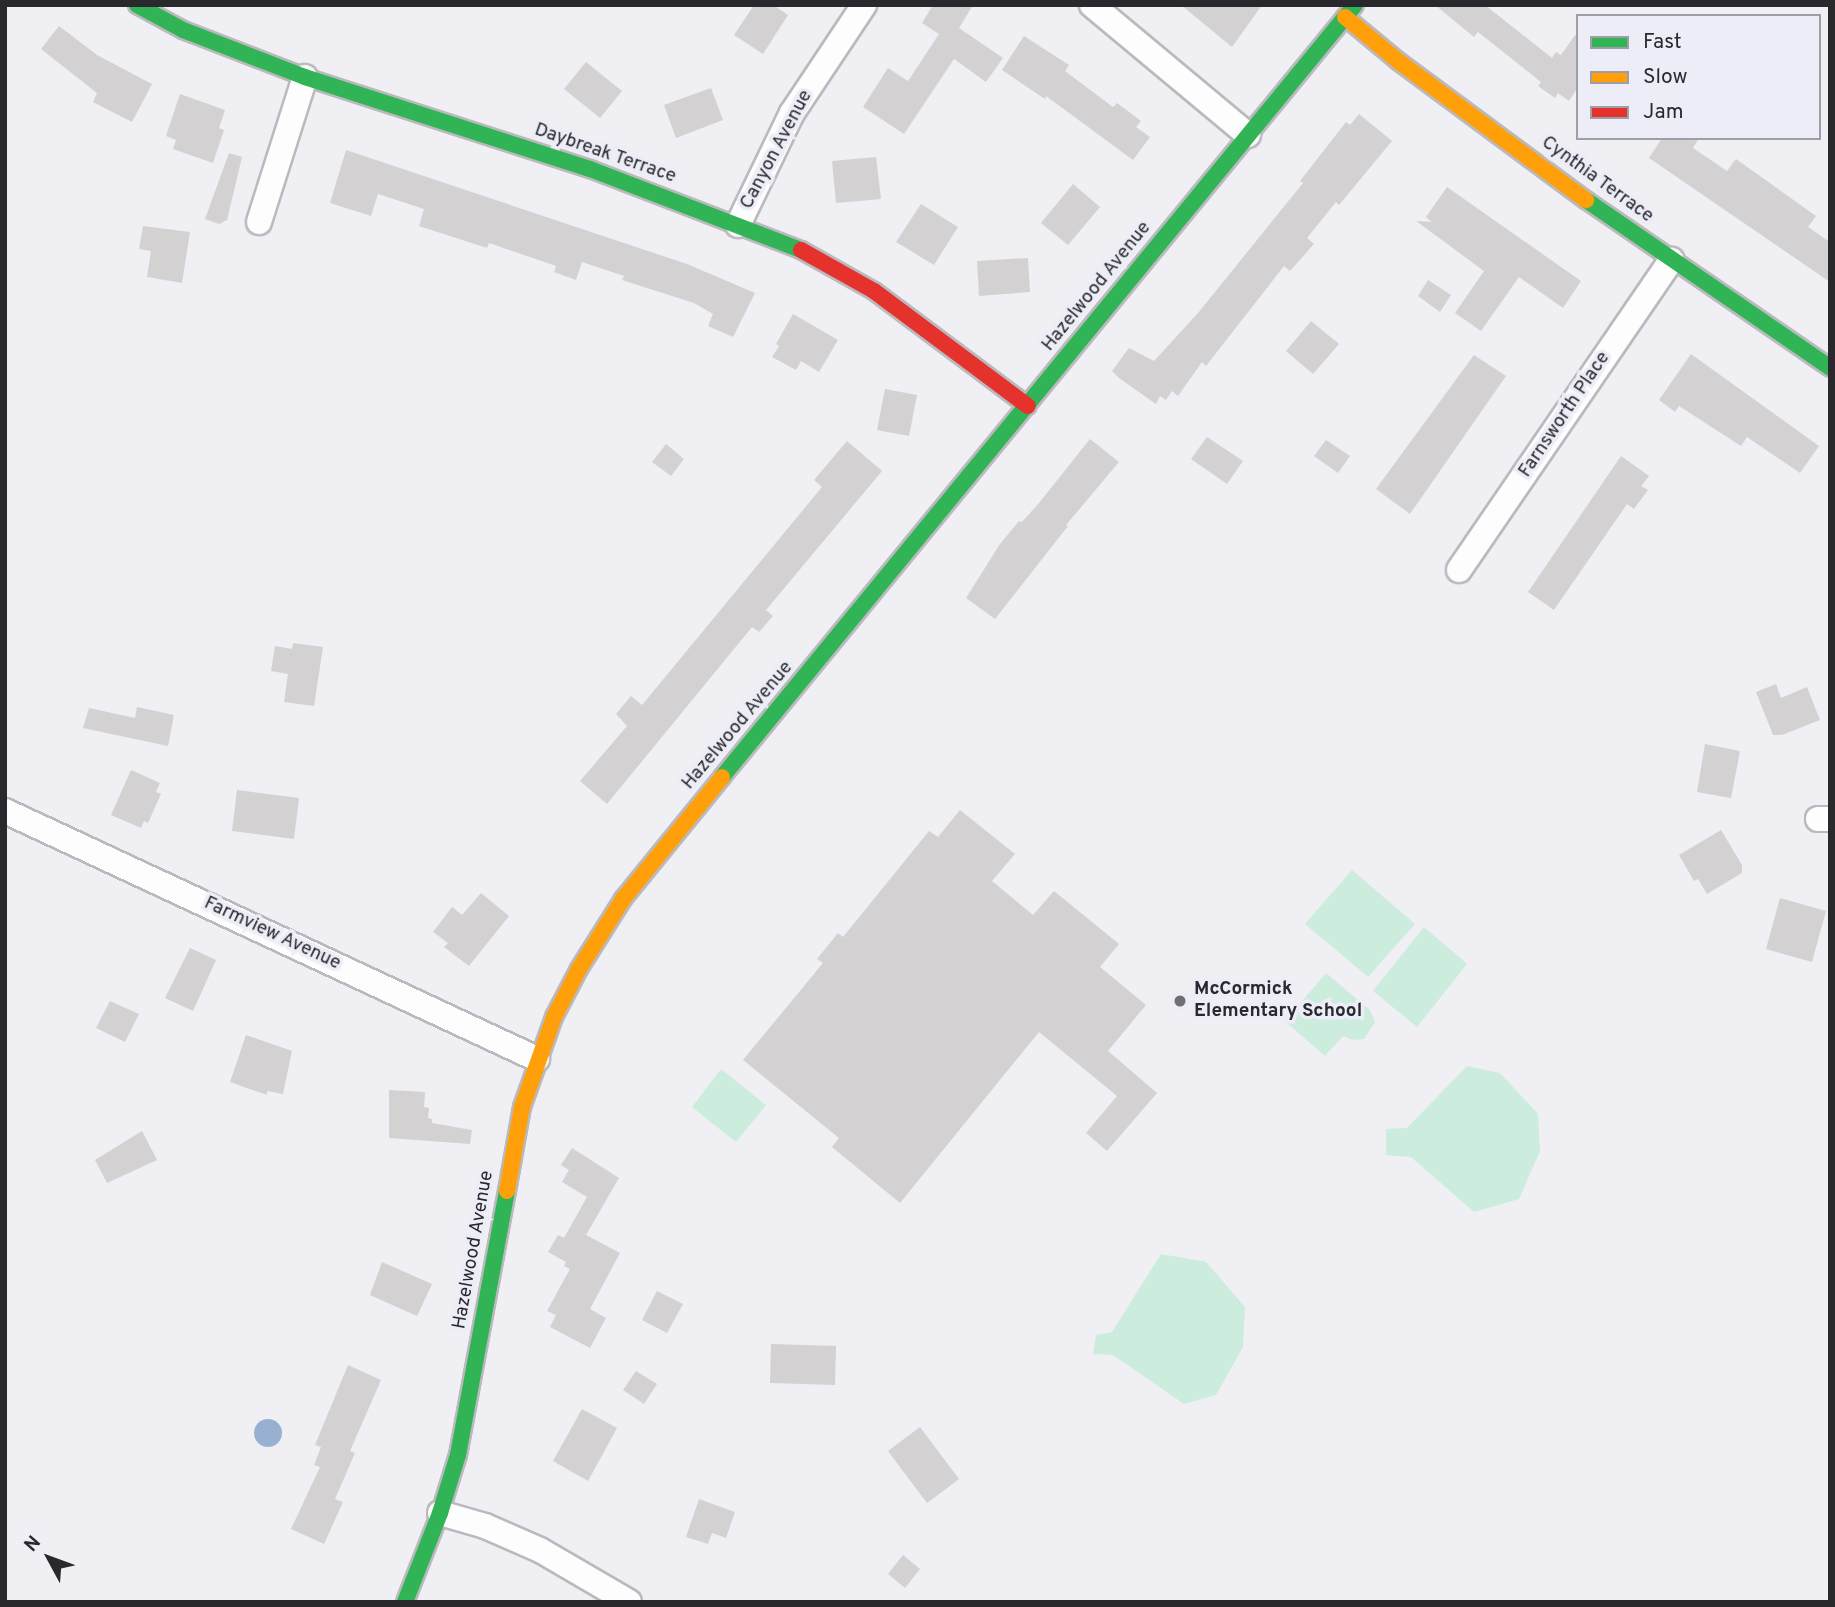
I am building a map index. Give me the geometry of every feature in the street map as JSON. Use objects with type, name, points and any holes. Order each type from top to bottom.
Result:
[{"type":"street","name":"Daybreak Terrace","points":[[137,5],[183,30],[305,77],[590,169],[795,247],[874,291],[1028,406]]},
{"type":"street","name":"Canyon Avenue","points":[[738,225],[792,113],[864,5]]},
{"type":"street","points":[[1092,5],[1248,135]]},
{"type":"street","name":"Hazelwood Avenue","points":[[405,1602],[440,1513],[458,1455],[522,1107],[537,1059],[579,969],[624,900],[1350,11]]},
{"type":"street","name":"Cynthia Terrace","points":[[1350,11],[1398,61],[1671,261],[1830,368]]},
{"type":"street","points":[[260,222],[305,77]]},
{"type":"street","name":"Farnsworth Place","points":[[1459,570],[1671,261]]},
{"type":"street","name":"Farmview Avenue","points":[[5,811],[537,1059]]},
{"type":"street","points":[[440,1513],[485,1525],[540,1550],[629,1602]]},
{"type":"green space","points":[[1352,870],[1415,924],[1368,977],[1305,924]]},
{"type":"green space","points":[[1424,927],[1467,964],[1417,1027],[1373,991]]},
{"type":"green space","points":[[1326,973],[1370,1010],[1375,1022],[1364,1039],[1353,1040],[1343,1036],[1325,1056],[1285,1021]]},
{"type":"green space","points":[[1467,1066],[1500,1073],[1538,1114],[1540,1151],[1519,1199],[1474,1212],[1411,1157],[1386,1155],[1386,1129],[1407,1128]]},
{"type":"green space","points":[[721,1069],[766,1105],[736,1142],[692,1107]]},
{"type":"green space","points":[[1161,1254],[1206,1262],[1245,1307],[1243,1347],[1216,1395],[1184,1404],[1113,1355],[1093,1354],[1096,1335],[1112,1332]]},
{"type":"water","points":[[268,1419],[278,1423],[282,1433],[278,1443],[268,1447],[258,1443],[254,1433],[258,1423]]},
{"type":"building","points":[[754,5],[773,5],[788,15],[763,54],[734,35]]},
{"type":"building","points":[[933,5],[973,5],[959,28],[1003,58],[986,82],[954,59],[904,134],[863,107],[888,68],[908,81],[939,34],[922,23]]},
{"type":"building","points":[[1181,5],[1262,5],[1232,47]]},
{"type":"building","points":[[1435,5],[1485,5],[1552,58],[1556,52],[1561,55],[1575,35],[1576,90],[1569,101],[1558,93],[1555,98],[1538,86],[1541,82],[1478,32],[1474,37]]},
{"type":"building","points":[[59,26],[97,55],[152,84],[132,122],[93,102],[97,93],[41,49]]},
{"type":"building","points":[[1024,36],[1069,65],[1065,71],[1113,107],[1117,103],[1141,121],[1136,127],[1150,137],[1133,160],[1046,96],[1045,99],[1002,70]]},
{"type":"building","points":[[586,62],[622,91],[600,118],[564,89]]},
{"type":"building","points":[[711,88],[723,120],[676,138],[664,105]]},
{"type":"building","points":[[180,94],[225,110],[219,128],[224,130],[213,163],[173,149],[176,140],[166,136]]},
{"type":"building","points":[[1359,114],[1392,141],[1339,205],[1336,202],[1307,238],[1314,244],[1290,271],[1284,266],[1206,366],[1202,362],[1178,396],[1172,391],[1166,400],[1160,396],[1156,404],[1119,378],[1112,371],[1129,348],[1154,361],[1198,313],[1303,183],[1300,181],[1346,122],[1350,125]]},
{"type":"building","points":[[1661,140],[1698,140],[1693,148],[1727,171],[1736,159],[1816,216],[1808,227],[1830,242],[1830,282],[1649,158]]},
{"type":"building","points":[[346,150],[687,264],[755,293],[733,337],[708,326],[713,314],[694,303],[622,280],[624,276],[582,262],[576,280],[554,272],[556,266],[489,243],[487,248],[419,226],[424,209],[378,194],[371,216],[330,203]]},
{"type":"building","points":[[229,153],[242,157],[227,220],[219,224],[205,219]]},
{"type":"building","points":[[876,157],[881,199],[836,203],[832,161]]},
{"type":"building","points":[[1073,184],[1100,207],[1068,245],[1041,223]]},
{"type":"building","points":[[1447,187],[1581,281],[1563,308],[1519,277],[1481,331],[1455,313],[1484,271],[1416,221],[1432,222],[1426,217]]},
{"type":"building","points":[[921,204],[958,227],[934,265],[896,242]]},
{"type":"building","points":[[143,226],[190,232],[182,283],[147,277],[151,251],[139,249]]},
{"type":"building","points":[[1028,258],[1030,292],[979,296],[977,261]]},
{"type":"building","points":[[1428,280],[1451,295],[1440,312],[1418,296]]},
{"type":"building","points":[[793,314],[838,340],[819,372],[801,361],[796,370],[772,357],[779,346],[776,344]]},
{"type":"building","points":[[1311,321],[1339,344],[1313,374],[1286,351]]},
{"type":"building","points":[[1691,354],[1819,446],[1800,473],[1747,437],[1741,446],[1679,406],[1675,412],[1659,400]]},
{"type":"building","points":[[1474,355],[1506,376],[1410,514],[1376,489]]},
{"type":"building","points":[[885,389],[917,395],[909,436],[877,430]]},
{"type":"building","points":[[1207,437],[1243,461],[1227,484],[1191,459]]},
{"type":"building","points":[[1090,439],[1119,462],[1066,525],[1068,526],[995,619],[966,598],[1000,544],[1039,503]]},
{"type":"building","points":[[1326,440],[1350,456],[1338,473],[1314,456]]},
{"type":"building","points":[[847,441],[882,471],[766,610],[773,616],[759,632],[752,627],[607,804],[580,781],[627,726],[616,714],[631,696],[642,705],[822,487],[814,480]]},
{"type":"building","points":[[666,444],[684,459],[671,476],[652,462]]},
{"type":"building","points":[[1621,456],[1649,476],[1641,486],[1648,490],[1634,509],[1627,504],[1554,610],[1528,592]]},
{"type":"building","points":[[293,643],[323,647],[314,706],[284,702],[288,674],[271,671],[275,646],[292,649]]},
{"type":"building","points":[[1776,684],[1781,698],[1807,687],[1820,720],[1782,735],[1773,735],[1756,692]]},
{"type":"building","points":[[137,707],[174,715],[168,746],[83,728],[89,708],[135,718]]},
{"type":"building","points":[[1705,744],[1740,751],[1731,798],[1697,792]]},
{"type":"building","points":[[131,770],[160,783],[156,792],[161,794],[148,823],[144,821],[141,828],[111,815]]},
{"type":"building","points":[[237,790],[299,798],[294,839],[232,831]]},
{"type":"building","points":[[960,810],[1015,854],[992,881],[1033,915],[1054,891],[1119,944],[1100,967],[1146,1005],[1108,1051],[1157,1093],[1107,1151],[1086,1133],[1117,1096],[1039,1032],[900,1203],[832,1147],[839,1138],[743,1060],[823,963],[817,959],[838,933],[843,937],[929,831],[938,837]]},
{"type":"building","points":[[1721,830],[1742,865],[1742,873],[1707,894],[1698,879],[1694,881],[1679,855]]},
{"type":"building","points":[[481,893],[509,916],[469,966],[444,947],[448,943],[433,932],[452,907],[462,915]]},
{"type":"building","points":[[1780,898],[1826,911],[1812,962],[1766,949]]},
{"type":"building","points":[[190,948],[216,960],[193,1011],[165,998]]},
{"type":"building","points":[[110,1001],[139,1014],[125,1042],[96,1028]]},
{"type":"building","points":[[246,1035],[292,1051],[283,1094],[267,1091],[267,1095],[230,1082]]},
{"type":"building","points":[[389,1090],[425,1092],[424,1107],[429,1108],[428,1118],[432,1119],[432,1123],[472,1130],[470,1144],[389,1138]]},
{"type":"building","points":[[142,1131],[157,1160],[107,1183],[95,1160]]},
{"type":"building","points":[[572,1148],[619,1178],[586,1235],[620,1253],[590,1309],[606,1318],[590,1348],[550,1327],[556,1315],[547,1311],[570,1269],[564,1266],[566,1262],[548,1252],[558,1235],[564,1238],[587,1197],[562,1182],[569,1170],[561,1165]]},
{"type":"building","points":[[382,1262],[432,1284],[417,1316],[370,1295]]},
{"type":"building","points":[[657,1291],[683,1304],[667,1333],[642,1320]]},
{"type":"building","points":[[771,1344],[836,1346],[835,1385],[770,1383]]},
{"type":"building","points":[[348,1365],[381,1380],[350,1451],[355,1453],[335,1499],[343,1502],[324,1544],[291,1529],[320,1467],[314,1465],[321,1447],[315,1445]]},
{"type":"building","points":[[636,1371],[657,1384],[644,1404],[623,1390]]},
{"type":"building","points":[[582,1409],[617,1428],[588,1481],[553,1461]]},
{"type":"building","points":[[920,1427],[959,1479],[927,1503],[888,1451]]},
{"type":"building","points":[[699,1499],[735,1512],[726,1538],[712,1533],[708,1544],[686,1537]]},
{"type":"building","points":[[903,1555],[920,1569],[905,1588],[888,1574]]},
{"type":"traffic: fast","points":[[137,5],[183,30],[305,77],[590,169],[801,250]]},
{"type":"traffic: fast","points":[[722,777],[1355,5]]},
{"type":"traffic: fast","points":[[1586,200],[1830,368]]},
{"type":"traffic: fast","points":[[405,1602],[440,1513],[458,1455],[507,1191]]},
{"type":"traffic: slow","points":[[1345,17],[1398,61],[1586,200]]},
{"type":"traffic: slow","points":[[507,1191],[522,1107],[554,1017],[579,969],[623,899],[722,777]]},
{"type":"traffic: jam","points":[[801,250],[874,291],[1028,406]]},
{"type":"place","name":"McCormick Elementary School","points":[[1180,1001]]}]
